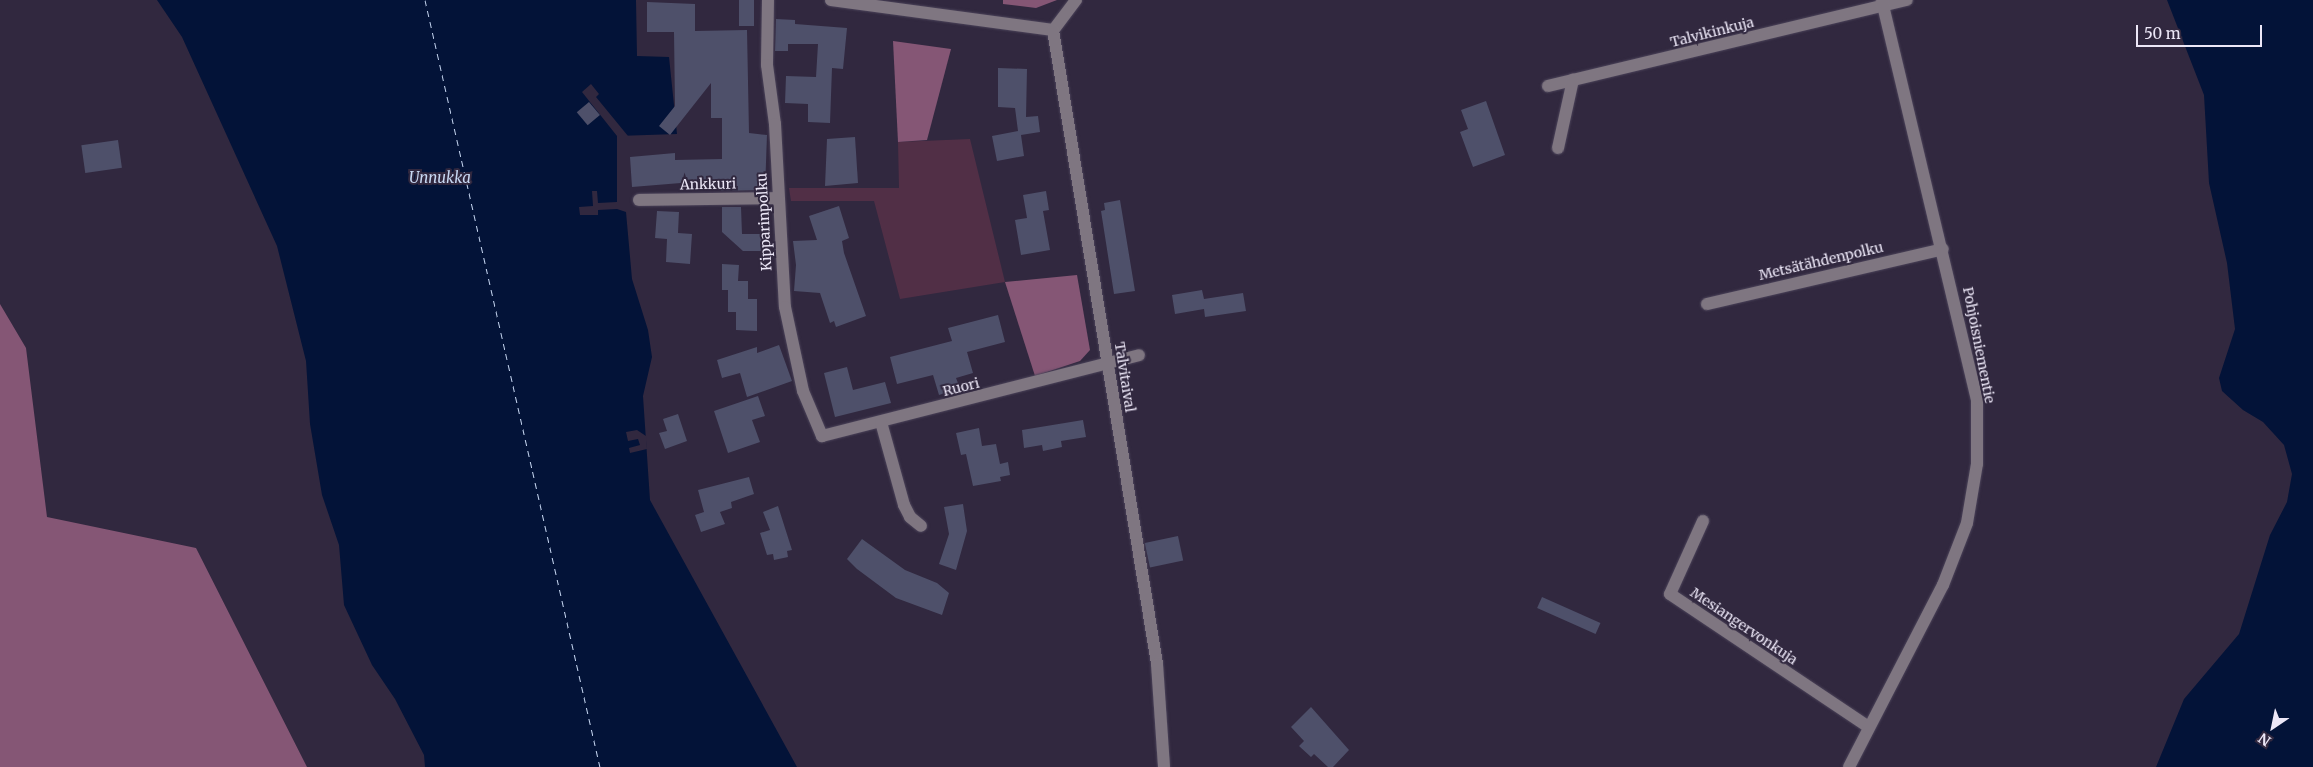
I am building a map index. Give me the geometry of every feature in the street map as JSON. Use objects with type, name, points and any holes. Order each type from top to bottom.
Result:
[{"type":"street","name":"Kipparinpolku","points":[[768,0],[767,65],[775,124],[785,307],[803,391],[822,436]]},
{"type":"street","points":[[832,0],[1053,30],[1076,0]]},
{"type":"street","name":"Talvikinkuja","points":[[1548,86],[1882,3],[1907,0]]},
{"type":"street","name":"Pohjoisniementie","points":[[1849,767],[1943,585],[1967,523],[1978,464],[1977,400],[1943,248],[1882,3]]},
{"type":"street","name":"Talvitaival","points":[[1053,30],[1157,664],[1164,767]]},
{"type":"street","points":[[1558,148],[1573,80]]},
{"type":"street","name":"Ankkuri","points":[[639,200],[778,198]]},
{"type":"street","name":"Metsätähdenpolku","points":[[1707,304],[1943,248]]},
{"type":"street","name":"Ruori","points":[[822,436],[1139,355]]},
{"type":"street","points":[[882,422],[904,505],[910,517],[920,526]]},
{"type":"street","name":"Mesiangervonkuja","points":[[1703,521],[1670,594],[1869,727]]},
{"type":"shaded area","points":[[1003,0],[1057,0],[1036,8],[1003,4]]},
{"type":"shaded area","points":[[893,41],[951,49],[927,140],[898,142]]},
{"type":"shaded area","points":[[970,139],[1005,282],[900,299],[874,201],[791,201],[789,188],[899,188],[898,142]]},
{"type":"shaded area","points":[[1077,275],[1090,350],[1080,361],[1035,376],[1005,282]]},
{"type":"shaded area","points":[[0,304],[26,348],[47,517],[196,548],[307,767],[0,767]]},
{"type":"water","name":"Unnukka","points":[[157,0],[636,0],[637,56],[669,57],[677,134],[617,136],[617,209],[626,212],[632,279],[648,330],[652,357],[643,396],[650,500],[797,767],[425,767],[424,755],[395,699],[372,665],[344,605],[339,545],[322,495],[310,424],[306,361],[277,246],[182,37]]},
{"type":"water","points":[[2167,0],[2313,0],[2313,767],[2156,767],[2184,699],[2239,634],[2270,535],[2287,502],[2292,474],[2284,445],[2263,422],[2243,410],[2222,391],[2219,378],[2235,329],[2227,263],[2209,183],[2204,95]]},
{"type":"pier","points":[[591,84],[599,94],[596,97],[628,136],[617,136],[582,92]]},
{"type":"pier","points":[[592,191],[597,191],[598,203],[617,202],[617,209],[598,210],[598,215],[580,215],[579,207],[593,206]]},
{"type":"pier","points":[[637,430],[646,436],[647,449],[630,453],[629,448],[640,445],[638,439],[628,441],[626,432]]},
{"type":"building","points":[[739,0],[754,0],[754,26],[739,26]]},
{"type":"building","points":[[647,2],[695,4],[695,31],[747,30],[749,133],[767,135],[765,190],[721,191],[721,186],[693,186],[693,182],[632,187],[630,157],[675,153],[675,160],[722,159],[722,118],[711,118],[711,83],[670,135],[659,126],[675,106],[674,32],[647,32]]},
{"type":"building","points":[[776,19],[795,20],[795,24],[847,28],[843,69],[832,68],[830,123],[808,122],[808,104],[785,103],[786,76],[816,77],[818,44],[788,44],[788,51],[775,51]]},
{"type":"building","points":[[998,68],[1027,69],[1026,117],[1038,116],[1040,132],[1021,135],[1024,156],[997,161],[992,136],[1018,131],[1015,108],[998,107]]},
{"type":"building","points":[[1486,101],[1505,155],[1473,167],[1460,132],[1468,129],[1461,110]]},
{"type":"building","points":[[589,102],[600,115],[588,125],[577,112]]},
{"type":"building","points":[[855,137],[858,183],[825,186],[827,139]]},
{"type":"building","points":[[118,140],[122,168],[85,173],[81,145]]},
{"type":"building","points":[[1046,191],[1049,210],[1043,211],[1050,250],[1021,255],[1015,220],[1027,218],[1023,195]]},
{"type":"building","points":[[1120,200],[1135,291],[1114,294],[1101,211],[1105,210],[1104,203]]},
{"type":"building","points":[[839,206],[849,238],[842,241],[844,253],[866,316],[836,327],[834,321],[830,323],[820,293],[794,291],[796,265],[793,241],[817,240],[809,216]]},
{"type":"building","points":[[722,207],[741,207],[742,234],[767,234],[767,251],[743,251],[722,232]]},
{"type":"building","points":[[657,211],[679,212],[678,233],[692,234],[690,264],[666,262],[667,239],[655,238]]},
{"type":"building","points":[[722,264],[739,265],[738,281],[748,281],[748,299],[757,299],[757,331],[736,330],[736,312],[728,312],[728,290],[722,290]]},
{"type":"building","points":[[1202,290],[1204,299],[1243,293],[1246,311],[1205,317],[1204,309],[1175,314],[1172,295]]},
{"type":"building","points":[[998,315],[1005,342],[967,352],[973,373],[956,378],[960,388],[939,395],[933,375],[897,384],[890,357],[952,341],[948,328]]},
{"type":"building","points":[[779,345],[792,381],[747,397],[740,373],[722,378],[717,360],[757,347],[757,353]]},
{"type":"building","points":[[847,367],[853,390],[885,382],[891,403],[835,417],[824,373]]},
{"type":"building","points":[[758,396],[765,416],[752,420],[760,442],[728,453],[714,411]]},
{"type":"building","points":[[678,414],[687,441],[665,449],[659,433],[667,431],[663,419]]},
{"type":"building","points":[[1083,420],[1086,437],[1061,441],[1062,447],[1043,451],[1042,445],[1024,448],[1022,430]]},
{"type":"building","points":[[979,428],[982,446],[996,444],[1000,464],[1008,462],[1010,475],[1000,477],[1001,481],[973,486],[966,454],[961,455],[956,433]]},
{"type":"building","points":[[749,477],[754,494],[731,502],[732,508],[720,512],[725,524],[701,532],[695,515],[704,512],[698,490]]},
{"type":"building","points":[[963,504],[967,531],[956,570],[939,564],[949,534],[944,507]]},
{"type":"building","points":[[778,506],[792,550],[787,551],[788,557],[774,560],[773,554],[767,555],[760,533],[770,530],[763,512]]},
{"type":"building","points":[[1178,536],[1183,560],[1150,568],[1145,543]]},
{"type":"building","points":[[862,539],[905,570],[937,583],[949,593],[942,615],[896,598],[857,569],[847,559]]},
{"type":"building","points":[[1542,597],[1600,623],[1596,634],[1537,608]]},
{"type":"building","points":[[1311,707],[1349,750],[1333,767],[1328,767],[1314,754],[1311,757],[1299,746],[1304,741],[1291,727]]},
{"type":"ferry route","points":[[425,0],[600,767]]}]
